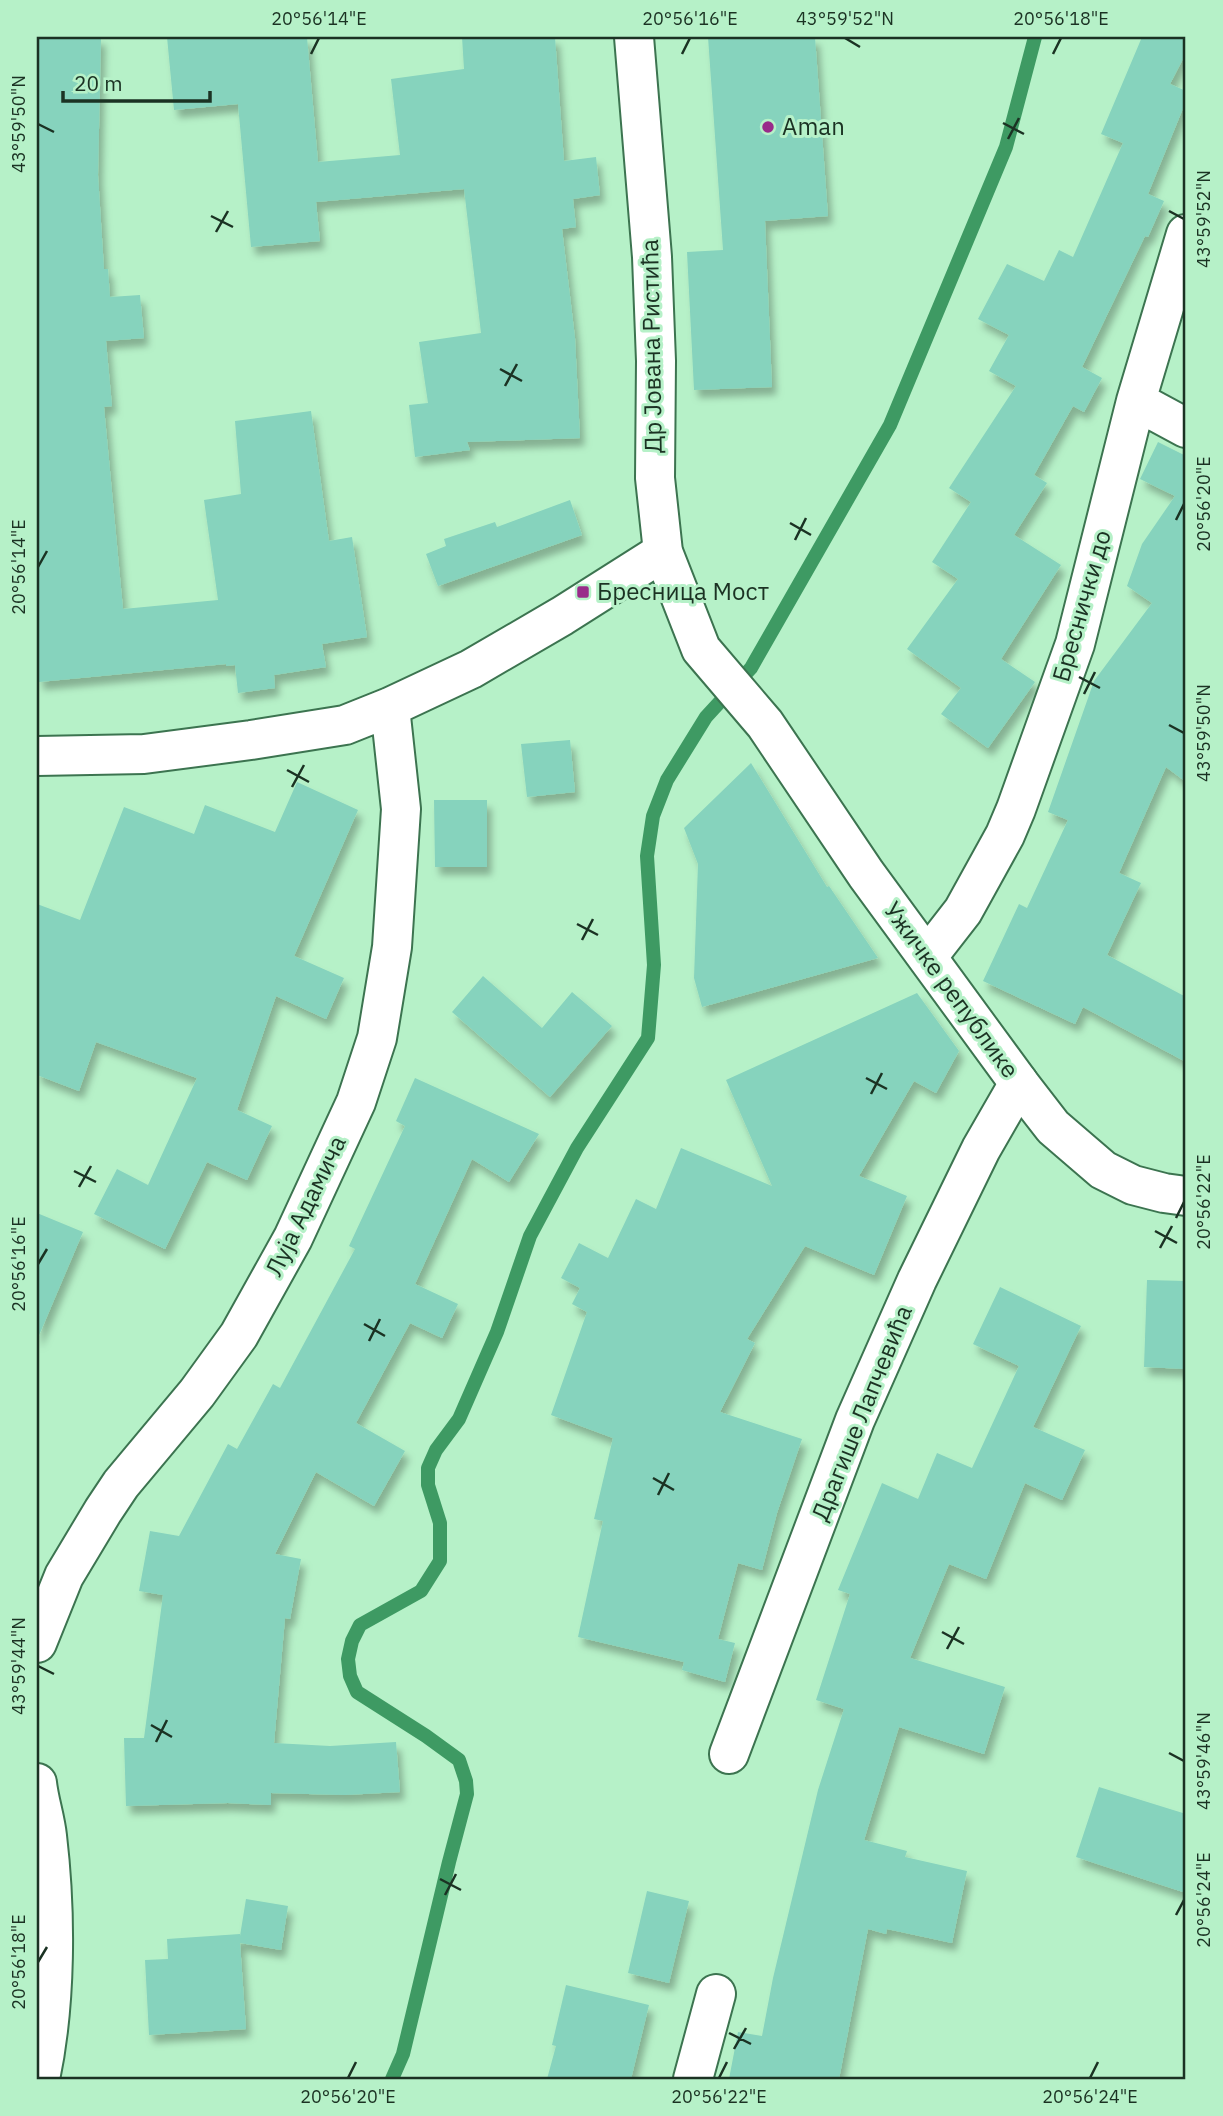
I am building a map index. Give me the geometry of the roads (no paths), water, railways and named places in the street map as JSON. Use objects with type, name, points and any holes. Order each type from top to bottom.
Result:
[{"type":"street","name":"Др Јована Ристића","points":[[634,37],[652,257],[656,361],[655,478],[663,552],[701,649]]},
{"type":"street","name":"Бреснички до","points":[[928,956],[963,911],[1005,835],[1075,645],[1136,401],[1186,234]]},
{"type":"street","points":[[1136,401],[1186,428]]},
{"type":"street","points":[[37,756],[144,754],[345,724],[390,707],[471,669],[663,552]]},
{"type":"street","name":"Ужичке републике","points":[[701,649],[765,724],[866,874],[1053,1127],[1103,1170],[1133,1185],[1186,1196]]},
{"type":"street","name":"Луја Адамича","points":[[37,1643],[64,1576],[103,1511],[121,1484],[197,1393],[239,1335],[299,1227],[356,1102],[377,1038],[394,922],[401,809],[390,707]]},
{"type":"street","name":"Драгише Лапчевића","points":[[729,1754],[855,1420],[917,1280],[981,1149],[1019,1083]]},
{"type":"street","points":[[37,1783],[47,1834],[53,1916],[51,1976],[40,2079]]},
{"type":"street","points":[[693,2079],[716,1994]]},
{"type":"waterway","points":[[392,2079],[403,2054],[467,1794],[466,1781],[459,1760],[357,1692],[350,1676],[348,1659],[352,1641],[360,1625],[421,1591],[440,1561],[440,1523],[428,1485],[428,1468],[436,1450],[459,1419],[497,1332],[530,1236],[577,1148],[648,1038],[654,965],[647,856],[653,816],[667,780],[706,717],[751,668],[890,425],[1006,147],[1035,37]]},
{"type":"place","name":"Aman","points":[[768,127]]},
{"type":"place","name":"Бресница Мост","points":[[583,592]]}]
